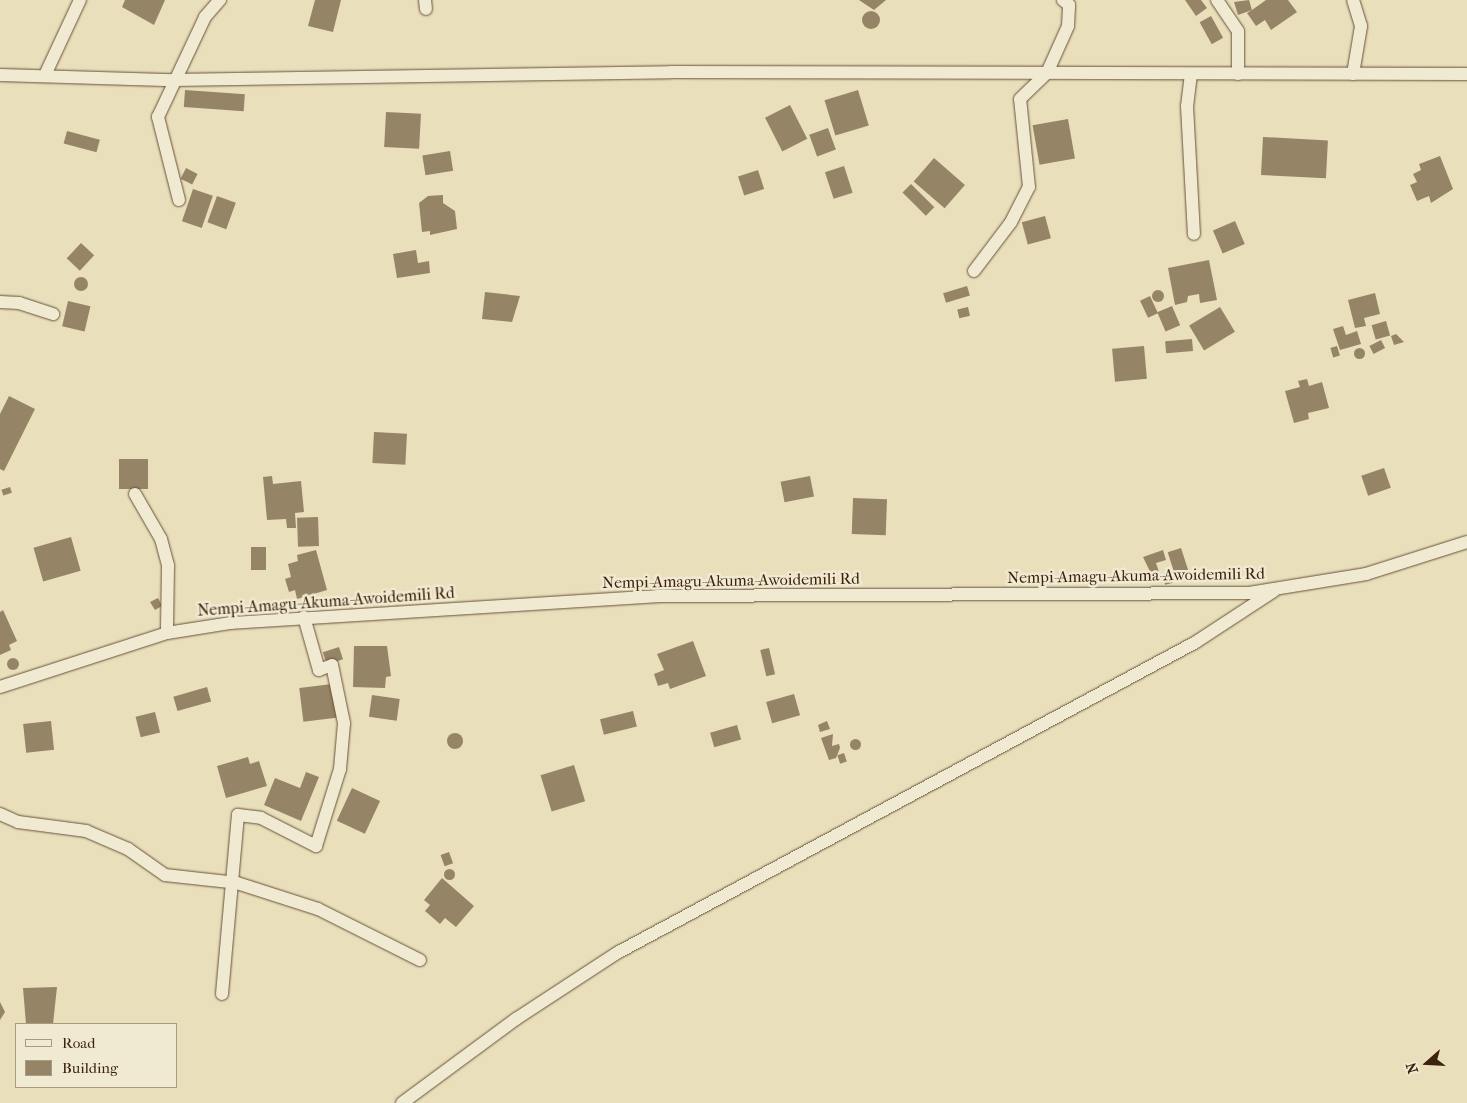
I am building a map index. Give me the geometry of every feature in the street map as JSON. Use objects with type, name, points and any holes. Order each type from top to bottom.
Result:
[{"type":"street","points":[[45,75],[80,0]]},
{"type":"street","points":[[178,200],[158,117],[173,80],[205,17],[220,0]]},
{"type":"street","points":[[974,271],[1011,222],[1029,187],[1020,99],[1047,73],[1068,26],[1069,5],[1063,0]]},
{"type":"street","points":[[1217,0],[1238,31],[1238,74]]},
{"type":"street","points":[[1353,74],[1361,26],[1354,0]]},
{"type":"street","points":[[0,75],[173,80],[670,72],[1467,74]]},
{"type":"street","points":[[1191,74],[1187,106],[1194,234]]},
{"type":"street","points":[[0,302],[19,303],[53,314]]},
{"type":"street","points":[[134,494],[161,539],[168,566],[167,632]]},
{"type":"street","name":"Nempi-Amagu-Akuma-Awoidemili Rd","points":[[0,687],[167,632],[304,618],[658,596],[1249,593],[1366,574],[1467,542]]},
{"type":"street","points":[[402,1103],[516,1019],[617,953],[1196,642],[1279,588]]},
{"type":"street","points":[[222,994],[238,815],[261,818],[316,846],[340,769],[344,723],[332,665],[319,670],[304,618]]},
{"type":"street","points":[[0,814],[18,822],[86,831],[128,850],[166,876],[233,882],[318,909],[420,960]]},
{"type":"building","points":[[125,0],[165,0],[154,25],[122,7]]},
{"type":"building","points":[[315,0],[341,0],[333,32],[308,26]]},
{"type":"building","points":[[859,0],[886,0],[874,10]]},
{"type":"building","points":[[1185,0],[1201,0],[1207,8],[1196,16]]},
{"type":"building","points":[[1249,0],[1252,10],[1238,15],[1234,2]]},
{"type":"building","points":[[1266,0],[1288,0],[1297,12],[1271,30],[1265,20],[1256,26],[1247,13]]},
{"type":"building","points":[[867,11],[875,11],[880,16],[878,27],[867,29],[862,24],[862,16]]},
{"type":"building","points":[[1211,16],[1223,38],[1212,44],[1200,22]]},
{"type":"building","points":[[185,90],[245,94],[244,111],[184,107]]},
{"type":"building","points":[[858,90],[869,125],[835,136],[825,100]]},
{"type":"building","points":[[790,105],[807,139],[782,152],[765,118]]},
{"type":"building","points":[[386,112],[421,114],[419,149],[384,147]]},
{"type":"building","points":[[1068,119],[1075,158],[1039,165],[1033,125]]},
{"type":"building","points":[[828,128],[836,150],[817,156],[809,135]]},
{"type":"building","points":[[67,131],[100,140],[96,152],[64,144]]},
{"type":"building","points":[[1263,137],[1328,140],[1326,178],[1261,175]]},
{"type":"building","points":[[450,151],[453,171],[425,175],[422,155]]},
{"type":"building","points":[[1440,156],[1453,189],[1431,203],[1429,196],[1417,201],[1410,185],[1417,182],[1413,174],[1421,170],[1419,164]]},
{"type":"building","points":[[934,158],[965,185],[945,208],[914,181]]},
{"type":"building","points":[[844,166],[853,193],[834,199],[825,172]]},
{"type":"building","points":[[186,168],[198,174],[192,185],[181,179]]},
{"type":"building","points":[[758,170],[764,189],[744,196],[738,176]]},
{"type":"building","points":[[911,184],[934,207],[926,216],[903,192]]},
{"type":"building","points":[[193,189],[213,196],[202,228],[182,221]]},
{"type":"building","points":[[443,195],[443,203],[455,211],[457,229],[430,235],[430,231],[422,232],[419,203],[428,196]]},
{"type":"building","points":[[217,196],[236,203],[226,229],[207,222]]},
{"type":"building","points":[[1045,216],[1051,238],[1028,244],[1022,222]]},
{"type":"building","points":[[1235,221],[1245,244],[1223,253],[1213,230]]},
{"type":"building","points":[[81,243],[94,255],[80,271],[67,258]]},
{"type":"building","points":[[416,250],[418,263],[429,261],[430,273],[397,278],[393,254]]},
{"type":"building","points":[[1209,260],[1217,300],[1200,303],[1199,294],[1188,296],[1187,302],[1175,305],[1168,268]]},
{"type":"building","points":[[78,277],[84,277],[88,284],[84,291],[78,291],[74,287],[74,281]]},
{"type":"building","points":[[967,286],[970,296],[946,303],[943,293]]},
{"type":"building","points":[[1156,290],[1160,290],[1164,296],[1160,302],[1156,302],[1152,298],[1152,294]]},
{"type":"building","points":[[485,292],[520,296],[512,322],[482,319]]},
{"type":"building","points":[[1375,293],[1380,314],[1364,318],[1366,326],[1355,328],[1348,300]]},
{"type":"building","points":[[1150,296],[1158,313],[1148,318],[1140,301]]},
{"type":"building","points":[[68,301],[90,306],[85,332],[62,326]]},
{"type":"building","points":[[1172,306],[1180,325],[1165,332],[1157,312]]},
{"type":"building","points":[[968,307],[970,316],[959,318],[957,309]]},
{"type":"building","points":[[1220,307],[1235,332],[1204,350],[1189,326]]},
{"type":"building","points":[[1386,321],[1390,335],[1376,340],[1372,325]]},
{"type":"building","points":[[1343,326],[1346,335],[1357,331],[1361,344],[1340,350],[1333,329]]},
{"type":"building","points":[[1396,334],[1404,342],[1394,345],[1391,336]]},
{"type":"building","points":[[1192,339],[1193,351],[1166,353],[1165,341]]},
{"type":"building","points":[[1381,340],[1385,348],[1374,354],[1369,346]]},
{"type":"building","points":[[1144,346],[1147,379],[1115,382],[1112,349]]},
{"type":"building","points":[[1337,346],[1340,356],[1333,358],[1330,348]]},
{"type":"building","points":[[1359,347],[1365,353],[1359,359],[1353,353]]},
{"type":"building","points":[[1307,379],[1309,386],[1322,382],[1329,408],[1308,413],[1309,419],[1294,423],[1285,391],[1300,387],[1298,381]]},
{"type":"building","points":[[9,396],[35,409],[4,471],[0,469],[0,414]]},
{"type":"building","points":[[374,432],[407,434],[405,465],[372,463]]},
{"type":"building","points":[[119,459],[148,459],[148,489],[119,489]]},
{"type":"building","points":[[1384,468],[1391,488],[1368,496],[1361,476]]},
{"type":"building","points":[[272,476],[273,484],[301,481],[304,512],[295,513],[296,528],[287,528],[286,519],[267,520],[263,477]]},
{"type":"building","points":[[810,476],[814,497],[785,502],[781,482]]},
{"type":"building","points":[[10,487],[12,493],[3,495],[1,490]]},
{"type":"building","points":[[853,498],[887,499],[886,535],[852,534]]},
{"type":"building","points":[[318,517],[319,546],[298,547],[297,518]]},
{"type":"building","points":[[71,537],[81,571],[43,581],[34,548]]},
{"type":"building","points":[[251,547],[266,547],[266,570],[251,570]]},
{"type":"building","points":[[1181,548],[1188,570],[1175,574],[1168,552]]},
{"type":"building","points":[[316,550],[327,590],[297,599],[295,590],[289,592],[285,579],[291,577],[288,564],[298,561],[297,555]]},
{"type":"building","points":[[1163,550],[1166,560],[1156,563],[1161,578],[1154,580],[1143,557]]},
{"type":"building","points":[[1171,575],[1173,583],[1165,585],[1163,577]]},
{"type":"building","points":[[158,598],[162,606],[155,610],[150,602]]},
{"type":"building","points":[[3,610],[17,641],[9,645],[11,650],[0,655],[0,612]]},
{"type":"building","points":[[693,641],[706,676],[670,689],[668,683],[658,686],[654,674],[664,670],[657,654]]},
{"type":"building","points":[[354,646],[387,646],[391,676],[386,677],[385,688],[353,687]]},
{"type":"building","points":[[339,647],[343,659],[327,665],[323,652]]},
{"type":"building","points":[[769,648],[775,674],[766,676],[760,650]]},
{"type":"building","points":[[11,658],[15,658],[19,664],[15,670],[11,670],[7,666],[7,662]]},
{"type":"building","points":[[332,684],[336,718],[303,722],[299,688]]},
{"type":"building","points":[[207,687],[211,701],[177,711],[173,697]]},
{"type":"building","points":[[794,694],[800,715],[772,723],[766,702]]},
{"type":"building","points":[[372,695],[400,699],[397,721],[369,717]]},
{"type":"building","points":[[633,711],[637,727],[604,735],[600,719]]},
{"type":"building","points":[[155,712],[160,732],[141,737],[136,717]]},
{"type":"building","points":[[51,721],[54,750],[26,753],[23,724]]},
{"type":"building","points":[[827,721],[830,729],[820,732],[818,725]]},
{"type":"building","points":[[737,725],[741,739],[714,747],[710,733]]},
{"type":"building","points":[[455,733],[461,735],[463,741],[461,747],[455,749],[449,747],[447,741],[449,735]]},
{"type":"building","points":[[833,734],[832,746],[839,744],[840,748],[836,758],[829,760],[821,738]]},
{"type":"building","points":[[855,738],[861,744],[855,750],[849,744]]},
{"type":"building","points":[[844,753],[847,762],[840,764],[837,755]]},
{"type":"building","points":[[248,757],[250,764],[259,761],[267,786],[226,798],[217,766]]},
{"type":"building","points":[[574,765],[585,801],[552,812],[541,775]]},
{"type":"building","points":[[306,772],[319,777],[301,821],[264,805],[275,778],[300,788]]},
{"type":"building","points":[[352,788],[380,801],[365,834],[337,821]]},
{"type":"building","points":[[449,852],[453,863],[445,866],[441,855]]},
{"type":"building","points":[[449,868],[455,874],[449,880],[443,874]]},
{"type":"building","points":[[442,878],[474,906],[456,927],[445,918],[440,924],[425,911],[430,905],[424,900]]},
{"type":"building","points":[[57,987],[53,1023],[26,1023],[23,988]]},
{"type":"building","points":[[0,1002],[5,1012],[0,1020]]}]
